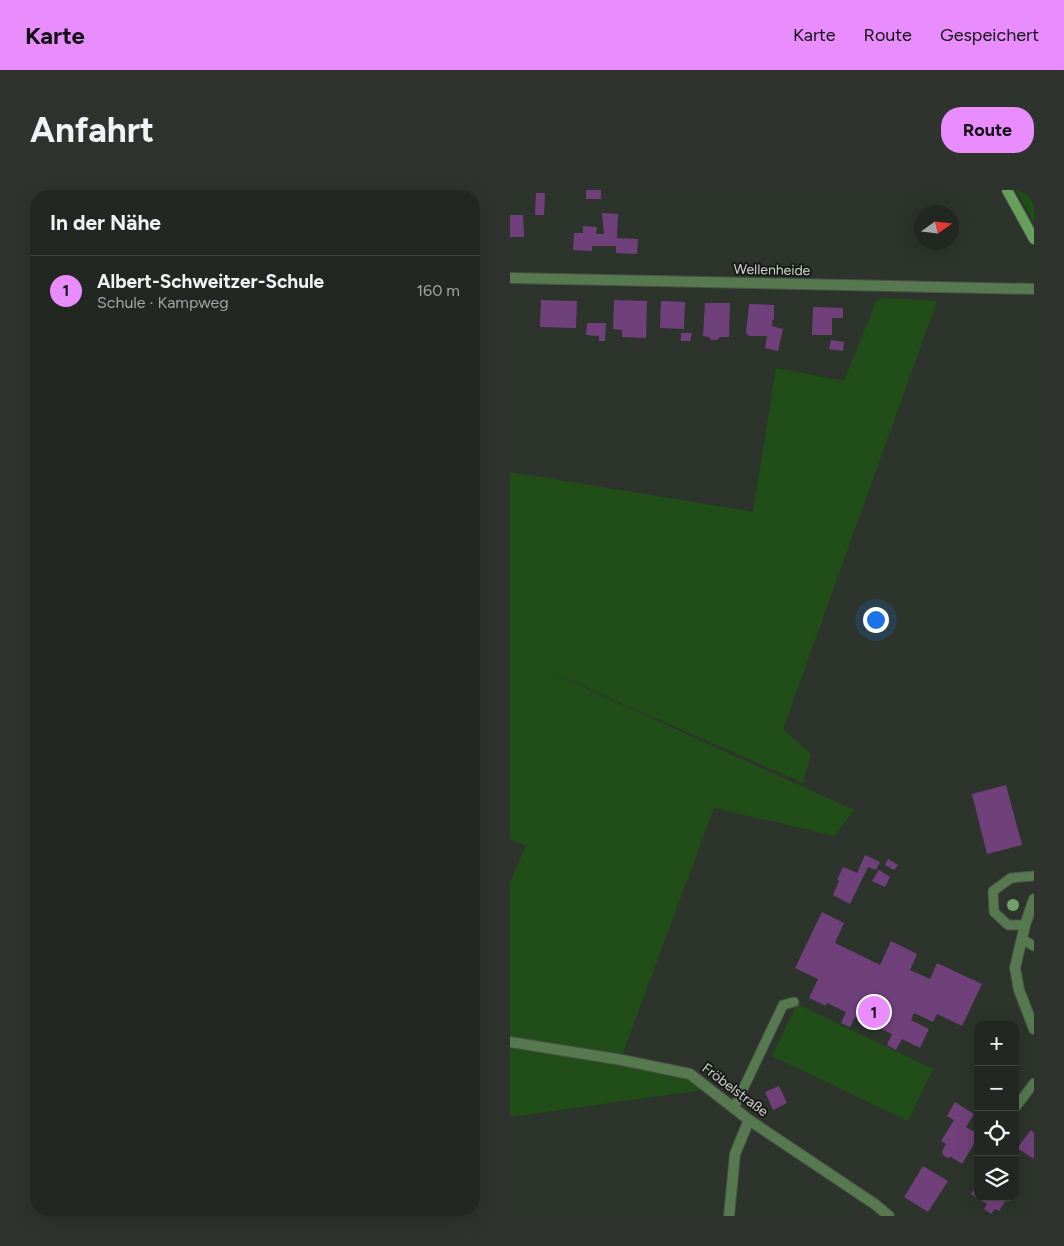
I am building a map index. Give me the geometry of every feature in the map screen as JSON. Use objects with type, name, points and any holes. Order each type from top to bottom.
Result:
[{"type":"main road","points":[[1007,190],[1034,239]]},
{"type":"street","name":"Wellenheide","points":[[510,278],[1034,289]]},
{"type":"street","points":[[1034,899],[1025,925],[1015,968],[1019,990],[1034,1029]]},
{"type":"street","name":"Fröbelstraße","points":[[510,1042],[622,1060],[690,1074],[749,1120],[890,1216]]},
{"type":"street","points":[[729,1216],[735,1154],[749,1120]]},
{"type":"lane","points":[[1025,925],[1008,925],[994,912],[992,891],[1011,878],[1034,876]]},
{"type":"lane","points":[[1022,939],[1034,946]]},
{"type":"lane","points":[[734,1108],[783,1005],[794,1002]]},
{"type":"lane","points":[[1019,1103],[1034,1083]]},
{"type":"green space","points":[[1016,190],[1034,190],[1034,223]]},
{"type":"green space","points":[[883,298],[937,301],[783,729],[811,754],[803,783],[528,662],[854,810],[835,836],[714,808],[622,1055],[510,1036],[510,882],[526,846],[510,839],[510,472],[753,512],[776,368],[844,381],[876,302]]},
{"type":"green space","points":[[797,1004],[933,1069],[908,1121],[772,1056]]},
{"type":"green space","points":[[510,1047],[622,1064],[686,1078],[702,1090],[510,1117]]},
{"type":"building","points":[[586,190],[601,190],[601,199],[586,199]]},
{"type":"building","points":[[536,193],[545,193],[544,215],[535,215]]},
{"type":"building","points":[[602,213],[618,214],[617,238],[638,239],[637,254],[616,253],[616,246],[592,246],[592,251],[573,250],[574,233],[583,233],[583,226],[597,227],[596,234],[604,234]]},
{"type":"building","points":[[510,215],[523,215],[524,237],[510,237]]},
{"type":"building","points":[[541,300],[577,301],[576,328],[540,327]]},
{"type":"building","points":[[614,300],[647,301],[646,338],[622,337],[622,330],[613,329]]},
{"type":"building","points":[[661,301],[685,302],[684,329],[660,328]]},
{"type":"building","points":[[705,303],[730,303],[729,337],[711,340],[709,337],[703,336]]},
{"type":"building","points":[[749,304],[774,305],[772,326],[783,329],[778,351],[765,348],[767,336],[749,336],[746,333]]},
{"type":"building","points":[[813,307],[843,308],[843,318],[832,318],[832,335],[812,335]]},
{"type":"building","points":[[587,323],[606,323],[605,341],[599,341],[599,336],[586,335]]},
{"type":"building","points":[[681,333],[692,333],[690,341],[681,341]]},
{"type":"building","points":[[831,340],[844,342],[843,351],[829,349]]},
{"type":"building","points":[[1006,785],[1022,845],[987,854],[972,794]]},
{"type":"building","points":[[865,855],[880,862],[876,870],[868,867],[850,904],[833,895],[839,881],[837,880],[843,867],[857,873]]},
{"type":"building","points":[[888,859],[898,865],[894,870],[885,865]]},
{"type":"building","points":[[879,870],[890,877],[885,887],[872,881]]},
{"type":"building","points":[[822,912],[844,923],[835,943],[880,965],[891,941],[917,954],[910,970],[930,979],[937,963],[982,984],[962,1026],[937,1014],[933,1022],[914,1013],[911,1020],[929,1029],[920,1048],[902,1039],[896,1050],[887,1045],[892,1034],[855,1017],[850,1027],[841,1023],[846,1012],[827,1003],[826,1006],[809,998],[818,979],[795,968]]},
{"type":"building","points":[[779,1086],[787,1103],[773,1110],[765,1092]]},
{"type":"building","points":[[955,1102],[974,1114],[966,1127],[974,1132],[974,1144],[962,1164],[951,1157],[947,1158],[943,1155],[942,1151],[946,1144],[941,1141],[954,1120],[947,1116]]},
{"type":"building","points":[[1031,1130],[1034,1133],[1034,1159],[1019,1149],[1019,1145]]},
{"type":"building","points":[[923,1166],[948,1181],[928,1212],[904,1197]]},
{"type":"building","points":[[982,1201],[1005,1201],[999,1211],[995,1209],[991,1214],[984,1209],[987,1204]]},
{"type":"place","name":"Albert-Schweitzer-Schule","points":[[874,1012]]}]
